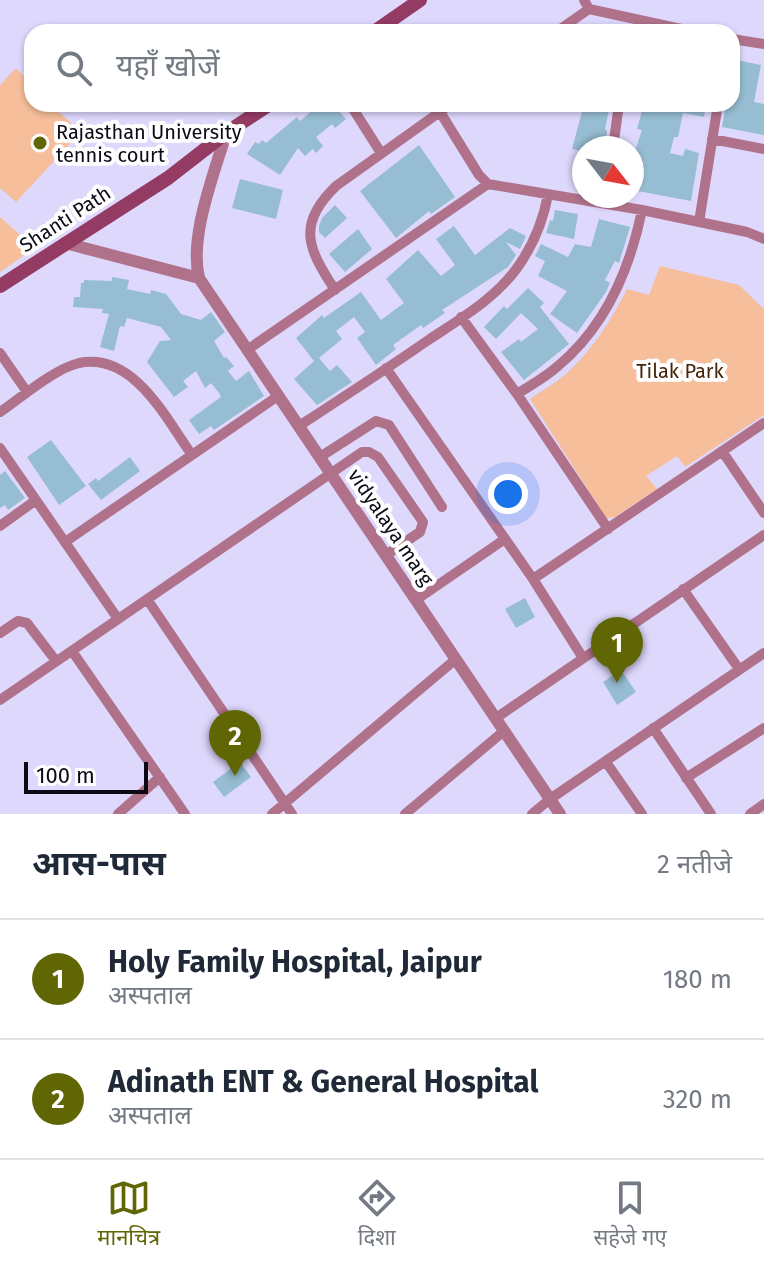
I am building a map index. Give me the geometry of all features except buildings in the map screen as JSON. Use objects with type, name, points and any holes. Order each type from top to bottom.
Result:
[{"type":"main road","points":[[386,24],[420,0]]},
{"type":"main road","name":"Shanti Path","points":[[0,286],[168,178],[258,112]]},
{"type":"street","points":[[565,24],[586,5],[656,24]]},
{"type":"street","points":[[630,24],[631,19]]},
{"type":"street","points":[[740,40],[764,44]]},
{"type":"street","points":[[355,112],[381,153]]},
{"type":"street","points":[[335,290],[310,248],[309,231],[321,200],[440,112],[479,175],[488,184],[572,197]]},
{"type":"street","points":[[615,136],[618,112]]},
{"type":"street","points":[[699,222],[717,112]]},
{"type":"street","points":[[65,243],[199,278],[195,261],[202,219],[226,133]]},
{"type":"street","points":[[712,139],[764,149]]},
{"type":"street","points":[[247,350],[488,184]]},
{"type":"street","points":[[299,426],[498,290],[517,268],[535,238],[548,195]]},
{"type":"street","points":[[635,208],[747,232],[764,239]]},
{"type":"street","points":[[517,394],[557,368],[595,327],[625,274],[642,210]]},
{"type":"street","name":"vidyalaya marg","points":[[199,278],[560,814]]},
{"type":"street","points":[[461,317],[608,529]]},
{"type":"street","points":[[0,353],[27,392]]},
{"type":"street","points":[[0,412],[27,392],[78,364],[96,362],[114,367],[145,389],[192,455]]},
{"type":"street","points":[[386,368],[533,579],[583,658]]},
{"type":"street","points":[[65,542],[278,396]]},
{"type":"street","points":[[320,457],[376,421],[382,422],[389,425],[442,507]]},
{"type":"street","points":[[533,579],[764,423]]},
{"type":"street","points":[[0,448],[118,619]]},
{"type":"street","points":[[722,451],[764,513]]},
{"type":"street","points":[[1,696],[72,651],[362,452],[378,457],[423,522],[420,532],[386,555]]},
{"type":"street","points":[[0,526],[36,500]]},
{"type":"street","points":[[496,718],[764,535]]},
{"type":"street","points":[[416,600],[505,539]]},
{"type":"street","points":[[683,589],[739,669]]},
{"type":"street","points":[[147,599],[292,814]]},
{"type":"street","points":[[0,633],[18,621],[27,623],[56,661]]},
{"type":"street","points":[[72,651],[185,814]]},
{"type":"street","points":[[532,814],[764,653]]},
{"type":"street","points":[[272,814],[456,659]]},
{"type":"street","points":[[653,728],[711,814]]},
{"type":"street","points":[[686,778],[764,728]]},
{"type":"street","points":[[405,814],[504,731]]},
{"type":"street","points":[[606,762],[642,814]]},
{"type":"street","points":[[118,814],[160,777]]},
{"type":"street","points":[[750,814],[764,804]]},
{"type":"green space","name":"Rajasthan University tennis court","points":[[16,68],[24,76],[24,112],[59,112],[81,132],[16,202],[0,188],[0,85]]},
{"type":"green space","points":[[0,217],[35,248],[0,272]]},
{"type":"green space","name":"Tilak Park","points":[[660,266],[739,285],[764,309],[764,415],[685,467],[677,456],[646,476],[657,489],[615,517],[606,518],[530,399],[563,377],[585,354],[608,323],[627,289],[649,295]]},
{"type":"place","name":"Rajasthan University tennis court","points":[[40,143]]},
{"type":"place","name":"Holy Family Hospital, Jaipur","points":[[617,683]]},
{"type":"place","name":"Adinath ENT & General Hospital","points":[[235,776]]}]
